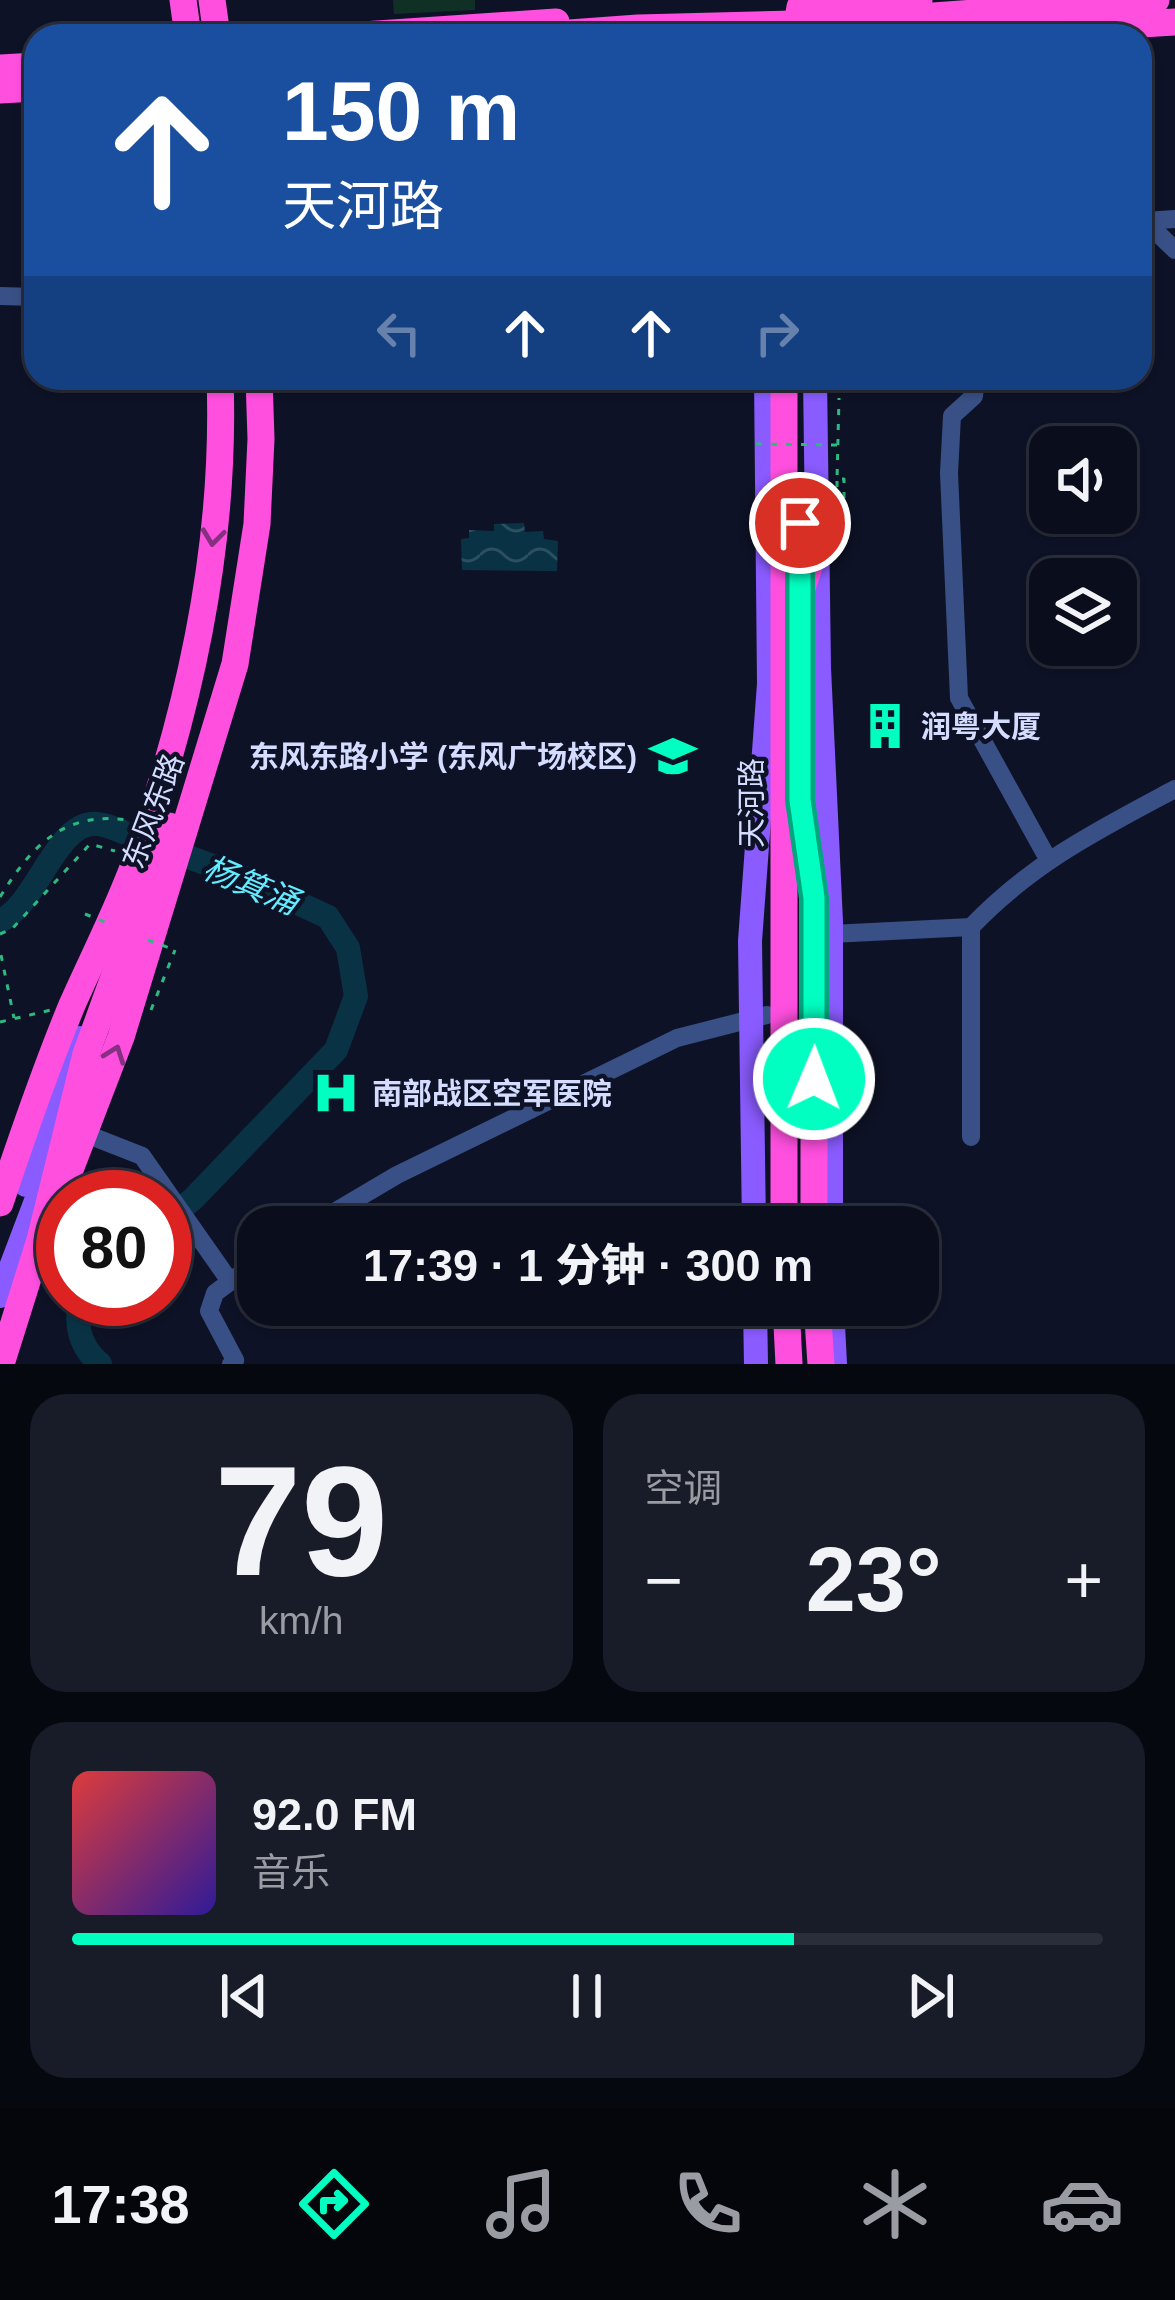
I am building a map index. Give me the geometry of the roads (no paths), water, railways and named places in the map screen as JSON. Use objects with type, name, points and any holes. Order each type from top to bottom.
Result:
[{"type":"highway","points":[[777,19],[919,0]]},
{"type":"highway","points":[[796,24],[1165,15]]},
{"type":"highway","points":[[1072,24],[1165,15]]},
{"type":"highway","points":[[552,24],[614,20]]},
{"type":"highway","name":"东风东路","points":[[137,857],[180,719],[204,610],[220,468],[220,390]]},
{"type":"highway","points":[[5,1364],[86,1054],[209,699],[237,535],[242,390]]},
{"type":"highway","name":"东风东路","points":[[178,850],[226,700],[245,616],[259,481],[259,390]]},
{"type":"highway","name":"天河路","points":[[784,390],[798,1206]]},
{"type":"highway","name":"天河路","points":[[791,799],[800,594],[800,390]]},
{"type":"highway","points":[[800,594],[816,546]]},
{"type":"highway","points":[[766,748],[791,799],[823,940]]},
{"type":"highway","points":[[768,1206],[759,1016],[768,908],[791,799]]},
{"type":"highway","points":[[1,1316],[86,1134],[178,850]]},
{"type":"highway","points":[[0,1203],[40,1087],[137,857]]},
{"type":"highway","points":[[811,1206],[798,1113],[830,882]]},
{"type":"highway","points":[[798,1113],[830,1088]]},
{"type":"highway","name":"天河路","points":[[787,1206],[798,1113]]},
{"type":"highway","points":[[767,1356],[769,1326]]},
{"type":"highway","points":[[787,1326],[789,1364]]},
{"type":"highway","points":[[801,1326],[803,1364]]},
{"type":"main road","points":[[754,1206],[759,1016],[752,878],[769,684],[766,390]]},
{"type":"main road","points":[[815,390],[816,546],[830,882]]},
{"type":"main road","name":"东风东路","points":[[8,1248],[118,980],[178,850]]},
{"type":"main road","name":"东风东路","points":[[8,1248],[137,857]]},
{"type":"main road","points":[[823,940],[831,1206]]},
{"type":"main road","points":[[1,1316],[8,1248]]},
{"type":"main road","points":[[760,1326],[767,1356]]},
{"type":"main road","points":[[833,1326],[835,1364]]},
{"type":"street","points":[[614,20],[777,19]]},
{"type":"street","points":[[1152,229],[1175,250]]},
{"type":"street","points":[[975,390],[952,416],[950,454],[959,698],[1048,859]]},
{"type":"street","points":[[823,940],[971,927],[1008,888],[1048,859],[1175,788]]},
{"type":"street","points":[[971,927],[971,1138]]},
{"type":"street","points":[[345,1206],[397,1175],[658,1046],[759,1016]]},
{"type":"street","points":[[0,1178],[40,1087]]},
{"type":"street","points":[[86,1134],[142,1156],[230,1280]]},
{"type":"street","points":[[73,1170],[75,1162]]},
{"type":"street","points":[[231,1364],[235,1360],[208,1311],[215,1293],[237,1275]]},
{"type":"street","points":[[5,1364],[36,1277]]},
{"type":"water","points":[[524,523],[525,532],[543,531],[544,539],[558,541],[557,571],[462,570],[461,539],[469,538],[469,530],[494,531],[494,524]]},
{"type":"waterway","name":"杨箕涌","points":[[0,921],[13,912],[59,848],[83,826],[103,825],[135,837]]},
{"type":"waterway","name":"杨箕涌","points":[[161,847],[240,876],[328,917],[348,948],[356,996],[336,1050],[192,1200]]},
{"type":"waterway","name":"杨箕涌","points":[[79,1326],[88,1350],[100,1364]]},
{"type":"place","name":"润粤大厦","points":[[885,726]]},
{"type":"place","name":"东风东路小学 (东风广场校区)","points":[[673,756]]},
{"type":"place","name":"南部战区空军医院","points":[[336,1093]]}]
